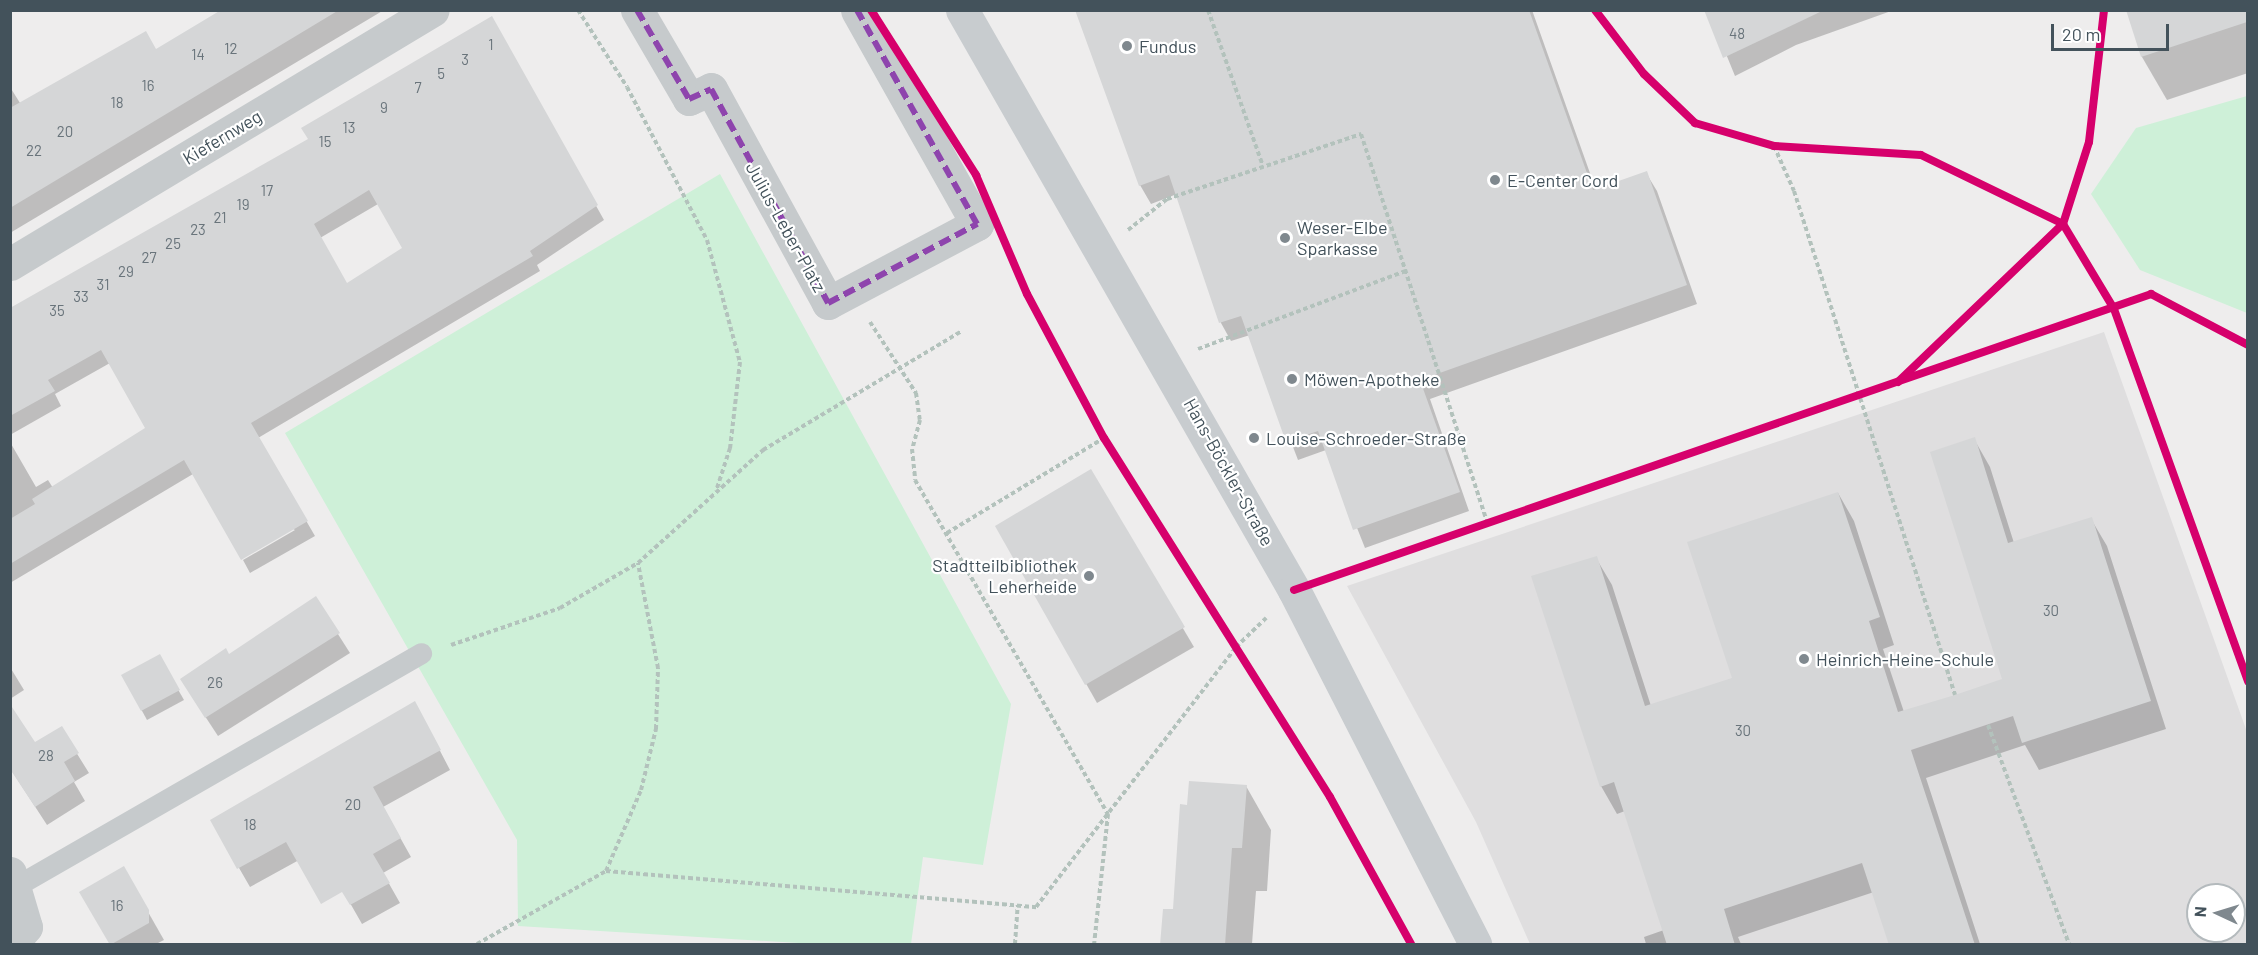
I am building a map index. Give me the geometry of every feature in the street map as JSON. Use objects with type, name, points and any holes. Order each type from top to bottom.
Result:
[{"type":"street","name":"Kiefernweg","points":[[10,264],[433,10]]},
{"type":"street","name":"Julius-Leber-Platz","points":[[637,10],[689,99],[711,89],[828,303],[977,224],[857,10]]},
{"type":"street","name":"Hans-Böckler-Straße","points":[[963,10],[1166,361],[1294,590],[1475,945]]},
{"type":"street","points":[[11,945],[26,927],[14,879]]},
{"type":"lane","points":[[14,879],[421,653]]},
{"type":"path","points":[[578,10],[627,87],[707,240],[740,362],[730,448],[716,492]]},
{"type":"path","points":[[1208,10],[1263,166]]},
{"type":"path","points":[[1102,250],[1167,199],[1361,135],[1488,525]]},
{"type":"path","points":[[1774,146],[1794,191],[1954,696]]},
{"type":"path","points":[[1166,361],[1406,271]]},
{"type":"path","points":[[851,291],[899,370],[916,393],[920,420],[912,449],[915,480],[1108,814],[1094,945]]},
{"type":"path","points":[[421,653],[560,608],[638,563],[763,450],[960,332]]},
{"type":"path","points":[[947,533],[1104,438]]},
{"type":"path","points":[[606,871],[641,790],[656,729],[658,668],[638,563]]},
{"type":"path","points":[[477,945],[606,871],[1036,907],[1236,647],[1294,590]]},
{"type":"path","points":[[1988,725],[2069,945]]},
{"type":"path","points":[[1015,945],[1018,905]]},
{"type":"shaded area","name":"Heinrich-Heine-Schule","points":[[2104,332],[2247,732],[2247,944],[1530,944],[1476,822],[1347,586]]},
{"type":"green space","points":[[2248,96],[2247,313],[2140,270],[2091,194],[2136,128]]},
{"type":"green space","points":[[720,174],[1011,704],[983,865],[923,857],[911,944],[815,944],[518,926],[517,840],[285,433]]},
{"type":"building","points":[[221,10],[339,10],[10,208],[10,108],[146,31],[156,49]]},
{"type":"building","points":[[1075,10],[1529,10],[1593,190],[1647,171],[1687,285],[1420,380],[1460,492],[1353,530],[1318,431],[1286,442],[1241,316],[1219,323],[1169,175],[1139,186]]},
{"type":"building","points":[[1704,10],[1820,10],[1820,12],[1723,58]]},
{"type":"building","points":[[2126,10],[2247,10],[2247,22],[2141,57]]},
{"type":"building","points":[[492,16],[598,205],[530,251],[533,256],[251,423],[308,521],[241,560],[184,460],[10,564],[10,519],[35,504],[32,499],[145,428],[101,350],[48,380],[55,391],[10,416],[10,308],[308,139],[301,128]],"holes":[[[369,190],[402,248],[347,283],[314,224]]]},
{"type":"building","points":[[1975,437],[2008,543],[2092,517],[2151,701],[2022,743],[2013,716],[1911,750],[1975,945],[1889,945],[1862,863],[1724,909],[1735,945],[1667,945],[1614,782],[1600,787],[1531,576],[1597,556],[1645,706],[1732,678],[1687,542],[1838,492],[1880,617],[1869,621],[1898,712],[1955,695],[2002,679],[1930,452]]},
{"type":"building","name":"Stadtteilbibliothek Leherheide","points":[[1091,469],[1185,627],[1085,685],[995,526]]},
{"type":"building","points":[[316,596],[340,633],[205,718],[180,679],[226,648],[229,654]]},
{"type":"building","points":[[160,654],[180,690],[141,711],[121,675]]},
{"type":"building","points":[[415,701],[441,750],[373,787],[401,838],[373,854],[390,883],[350,905],[342,892],[321,904],[286,842],[237,869],[210,820]]},
{"type":"building","points":[[10,704],[35,742],[62,726],[79,753],[64,762],[75,781],[35,807],[10,769]]},
{"type":"building","points":[[1189,781],[1247,785],[1242,848],[1232,848],[1225,945],[1160,945],[1163,909],[1173,909],[1180,804],[1187,805]]},
{"type":"building","points":[[124,866],[149,910],[149,923],[110,945],[79,892]]},
{"type":"marked path","points":[[637,10],[689,99],[711,89],[828,303],[977,224],[857,10]]},
{"type":"cycle path","points":[[871,10],[976,175],[1027,294],[1104,438],[1330,797],[1411,944]]},
{"type":"cycle path","points":[[1595,10],[1644,74],[1695,123],[1774,146],[1921,155],[2063,224],[2114,309],[2248,682]]},
{"type":"cycle path","points":[[1898,382],[2063,224],[2089,142],[2104,10]]},
{"type":"cycle path","points":[[1294,590],[2151,294],[2248,345]]},
{"type":"place","name":"Fundus","points":[[1127,46]]},
{"type":"place","name":"E-Center Cord","points":[[1495,180]]},
{"type":"place","name":"Weser-Elbe Sparkasse","points":[[1285,238]]},
{"type":"place","name":"Möwen-Apotheke","points":[[1292,379]]},
{"type":"place","name":"Louise-Schroeder-Straße","points":[[1254,438]]},
{"type":"place","name":"Stadtteilbibliothek Leherheide","points":[[1089,576]]},
{"type":"place","name":"Heinrich-Heine-Schule","points":[[1804,659]]}]
